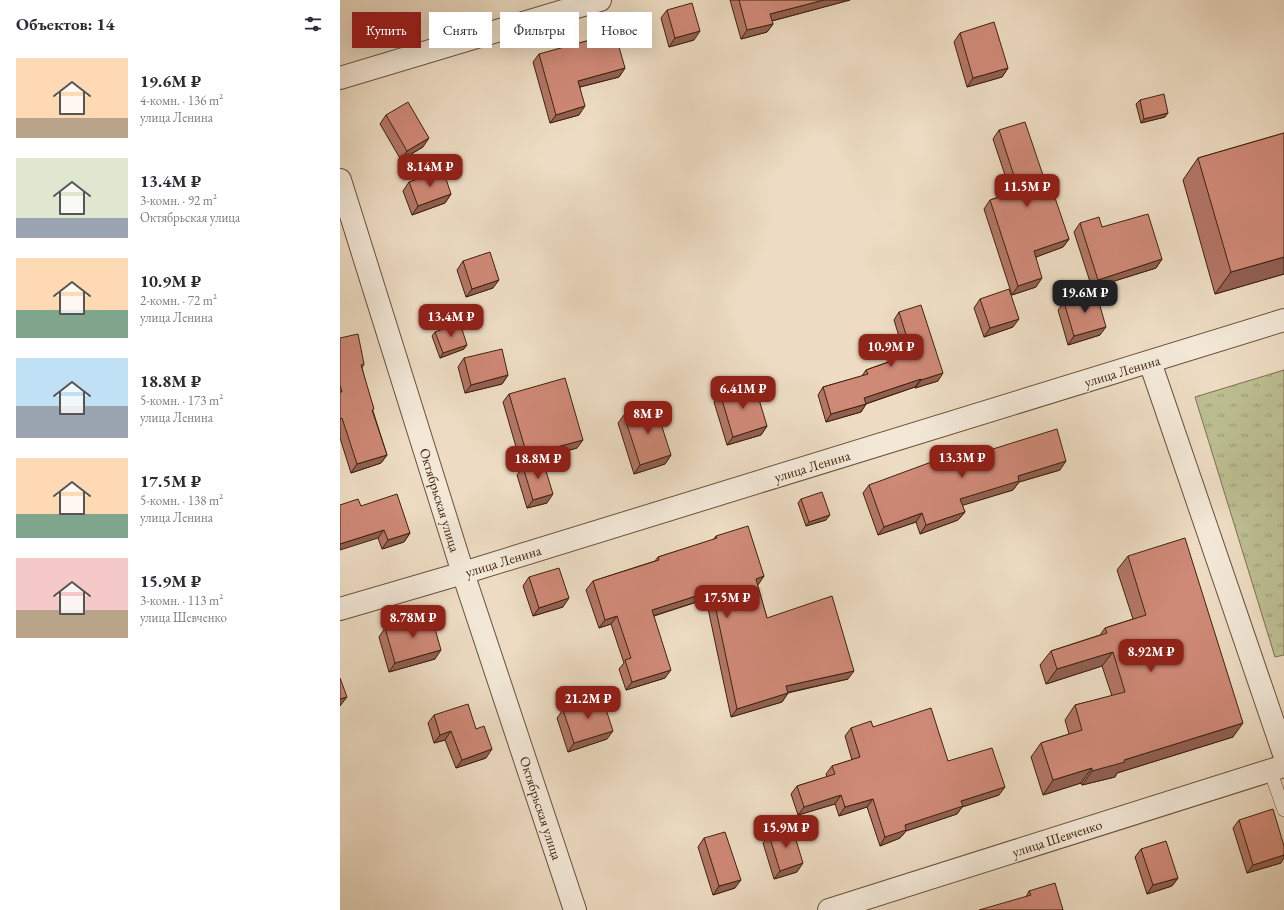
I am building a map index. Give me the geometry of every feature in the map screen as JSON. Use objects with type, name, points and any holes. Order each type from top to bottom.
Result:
[{"type":"street","points":[[340,78],[600,0]]},
{"type":"street","name":"Октябрьская улица","points":[[340,180],[463,573],[576,910]]},
{"type":"street","name":"улица Ленина","points":[[340,609],[463,573],[1284,320]]},
{"type":"street","points":[[1150,362],[1284,754]]},
{"type":"street","name":"улица Шевченко","points":[[829,910],[1277,768]]},
{"type":"lane","points":[[1277,768],[1284,810]]},
{"type":"green space","points":[[1284,370],[1284,655],[1275,657],[1195,397]]},
{"type":"building","points":[[739,0],[824,0],[770,14],[773,24],[747,30]]},
{"type":"building","points":[[692,3],[700,31],[675,38],[667,10]]},
{"type":"building","points":[[994,22],[1008,68],[973,78],[960,33]]},
{"type":"building","points":[[587,41],[587,48],[619,48],[625,68],[578,81],[585,106],[556,115],[539,54],[561,48],[579,48],[579,43]]},
{"type":"building","points":[[1164,94],[1168,113],[1144,119],[1140,100]]},
{"type":"building","points":[[408,102],[429,138],[407,151],[386,115]]},
{"type":"building","points":[[1025,122],[1049,193],[1053,192],[1069,239],[1034,251],[1042,278],[1018,286],[990,200],[1019,191],[999,130]]},
{"type":"building","points":[[1284,133],[1284,257],[1231,272],[1198,158]]},
{"type":"building","points":[[443,170],[451,194],[418,206],[409,182]]},
{"type":"building","points":[[1148,214],[1162,259],[1098,280],[1080,223],[1099,217],[1102,227]]},
{"type":"building","points":[[490,252],[499,280],[472,289],[463,261]]},
{"type":"building","points":[[1009,289],[1019,319],[990,328],[980,299]]},
{"type":"building","points":[[1096,292],[1106,327],[1074,336],[1064,302]]},
{"type":"building","points":[[921,305],[943,373],[864,398],[866,404],[831,414],[823,387],[868,374],[866,370],[912,354],[899,312]]},
{"type":"building","points":[[460,323],[467,345],[443,353],[435,332]]},
{"type":"building","points":[[358,334],[364,364],[361,365],[374,409],[372,410],[387,455],[357,464],[342,418],[340,419],[340,392],[342,392],[340,385],[340,338]]},
{"type":"building","points":[[502,349],[508,375],[471,385],[464,358]]},
{"type":"building","points":[[565,378],[583,440],[527,455],[509,394]]},
{"type":"building","points":[[754,383],[767,426],[733,437],[720,393]]},
{"type":"building","points":[[655,405],[671,455],[640,465],[624,415]]},
{"type":"building","points":[[1057,429],[1066,461],[1018,476],[1019,481],[960,499],[965,512],[926,525],[922,513],[884,527],[869,485],[945,457],[948,463]]},
{"type":"building","points":[[543,461],[553,494],[533,500],[523,467]]},
{"type":"building","points":[[822,492],[830,515],[809,522],[801,499]]},
{"type":"building","points":[[397,494],[410,533],[388,540],[384,530],[340,544],[340,505],[358,499],[361,506]]},
{"type":"building","points":[[748,526],[764,576],[756,579],[767,618],[832,596],[854,671],[786,686],[788,693],[737,709],[712,591],[652,610],[671,670],[632,682],[625,660],[631,658],[617,616],[605,620],[593,581],[659,560],[658,557],[717,538],[716,536]]},
{"type":"building","points":[[1185,538],[1243,723],[1124,760],[1125,762],[1092,771],[1092,768],[1053,780],[1041,743],[1082,730],[1075,705],[1125,692],[1113,652],[1057,669],[1051,651],[1107,633],[1105,628],[1146,615],[1128,556]]},
{"type":"building","points":[[559,568],[569,598],[539,608],[529,577]]},
{"type":"building","points":[[431,615],[441,650],[395,663],[385,628]]},
{"type":"building","points":[[340,678],[347,697],[340,699]]},
{"type":"building","points":[[602,697],[613,731],[574,743],[563,710]]},
{"type":"building","points":[[468,704],[476,729],[484,726],[492,749],[462,760],[451,731],[440,735],[434,715]]},
{"type":"building","points":[[931,708],[948,761],[992,748],[1005,787],[961,801],[963,806],[905,825],[906,830],[885,837],[873,799],[845,807],[841,795],[804,807],[797,786],[835,774],[832,766],[860,757],[851,728],[871,721],[873,727]]},
{"type":"building","points":[[1273,809],[1284,846],[1284,855],[1253,865],[1239,820]]},
{"type":"building","points":[[792,827],[803,863],[780,871],[769,835]]},
{"type":"building","points":[[725,832],[741,880],[719,886],[704,838]]},
{"type":"building","points":[[1166,841],[1178,878],[1153,885],[1141,849]]},
{"type":"building","points":[[1055,883],[1063,910],[979,910],[1031,895],[1029,891]]}]
